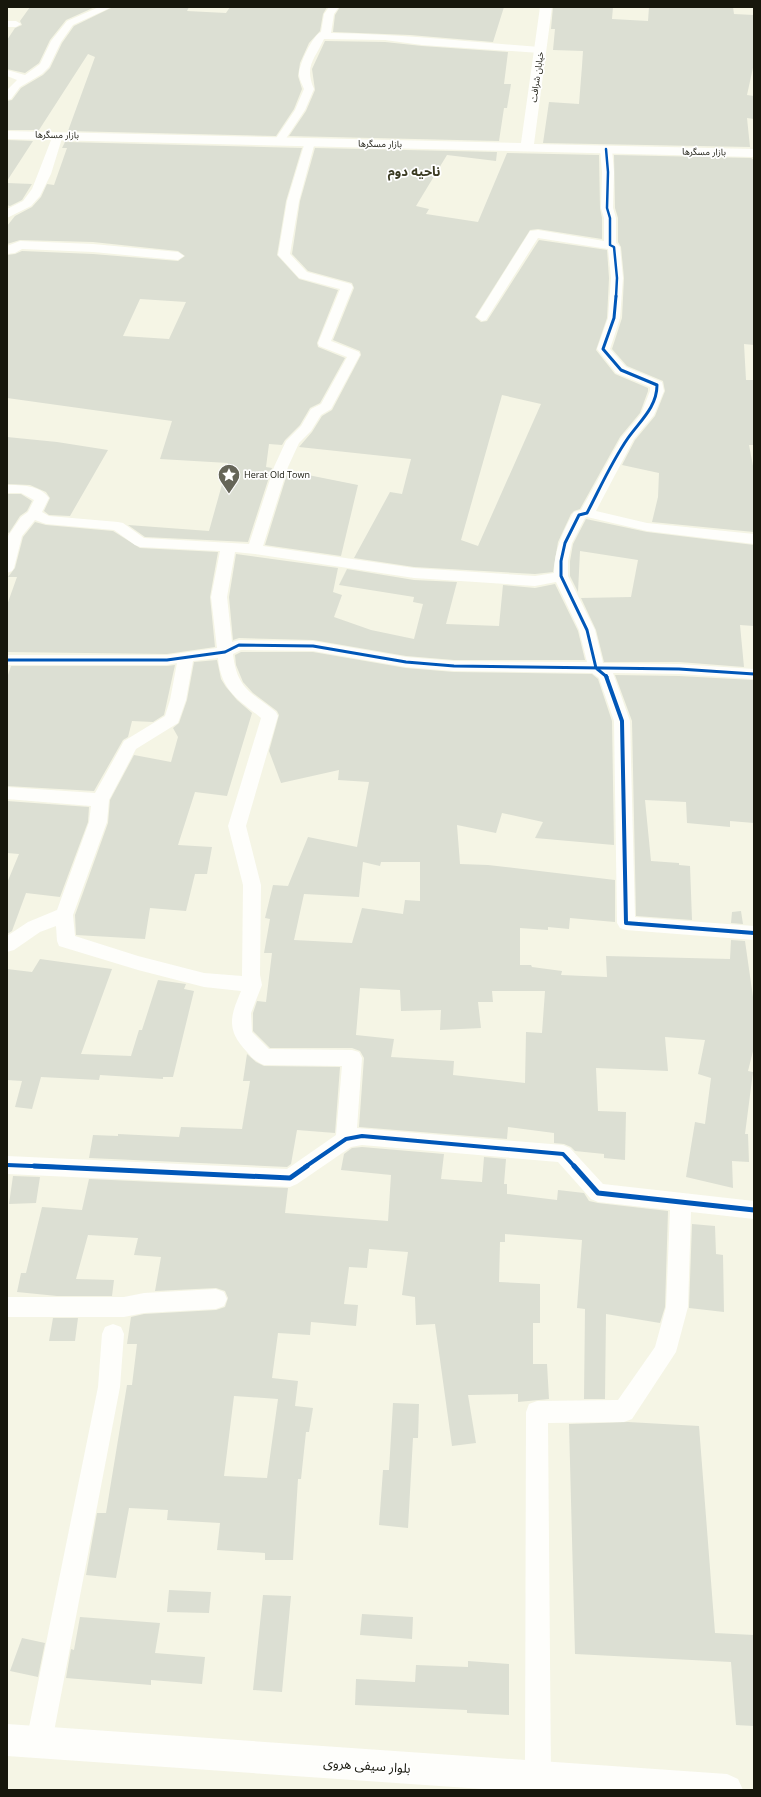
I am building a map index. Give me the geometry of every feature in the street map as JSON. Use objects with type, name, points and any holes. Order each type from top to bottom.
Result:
[{"type":"street","points":[[7,97],[16,85],[38,72],[44,65],[56,41],[70,23],[107,7]]},
{"type":"street","points":[[279,141],[300,110],[309,89],[305,82],[305,62],[320,36],[326,34],[330,14],[334,7]]},
{"type":"street","name":"خیابان شرافت","points":[[527,147],[546,7]]},
{"type":"street","points":[[320,36],[385,37],[422,42],[540,50]]},
{"type":"street","points":[[7,73],[25,79]]},
{"type":"street","name":"بازار مسگرها","points":[[7,135],[58,135],[754,153]]},
{"type":"street","points":[[7,215],[11,210],[24,207],[34,196],[58,135]]},
{"type":"street","points":[[255,549],[266,511],[275,490],[281,467],[293,441],[306,428],[316,412],[326,406],[354,355],[324,343],[347,287],[303,275],[284,255],[293,201],[310,142]]},
{"type":"street","points":[[606,149],[608,172],[607,208],[610,218],[610,245]]},
{"type":"street","points":[[482,318],[534,234],[610,245],[614,247],[617,278],[614,318],[603,349],[621,370],[657,385],[657,391],[647,415],[628,438],[587,513]]},
{"type":"street","points":[[7,250],[11,250],[18,246],[93,248],[178,256]]},
{"type":"street","points":[[7,489],[24,490],[42,498],[34,514],[26,520],[15,536],[7,568]]},
{"type":"street","points":[[754,539],[647,527],[587,513],[579,515],[565,543],[561,561],[561,576],[587,630],[596,668],[606,675],[622,721],[626,923],[754,933]]},
{"type":"street","points":[[34,514],[46,520],[118,526],[140,542],[255,549],[414,573],[535,581],[561,576]]},
{"type":"street","points":[[228,548],[220,597],[227,668],[235,688],[270,716],[237,826],[252,885],[251,976],[253,985],[241,1013],[243,1035],[264,1057],[352,1058],[346,1138]]},
{"type":"street","points":[[7,660],[167,660],[186,656],[225,652],[239,645],[313,646],[406,662],[454,666],[679,669],[754,674]]},
{"type":"street","points":[[186,656],[178,700],[172,719],[130,745],[100,800],[98,822],[64,915],[66,940],[138,963],[204,980],[253,985]]},
{"type":"street","points":[[7,793],[100,800]]},
{"type":"street","points":[[7,945],[34,928],[64,915]]},
{"type":"street","points":[[7,1165],[290,1178],[346,1138],[362,1136],[563,1154],[598,1193],[754,1210]]},
{"type":"street","points":[[538,1777],[537,1412],[624,1411],[665,1352],[677,1307],[681,1201]]},
{"type":"street","points":[[7,1307],[124,1307],[144,1302],[216,1299]]},
{"type":"street","points":[[39,1742],[109,1387],[113,1334]]},
{"type":"street","name":"بلوار سیفی هروی","points":[[7,1740],[727,1790]]},
{"type":"building","points":[[30,7],[95,7],[66,20],[50,40],[39,63],[25,73],[7,69],[7,40],[15,28],[22,25],[20,21]]},
{"type":"building","points":[[113,7],[189,7],[187,11],[226,13],[230,7],[327,7],[323,14],[320,31],[309,43],[300,63],[298,76],[302,89],[294,109],[276,136],[68,131],[95,57],[88,54],[39,130],[7,130],[7,101],[12,100],[21,88],[43,75],[50,68],[62,43],[74,26]]},
{"type":"building","points":[[340,7],[504,7],[493,42],[410,35],[333,32],[335,15]]},
{"type":"building","points":[[553,7],[613,7],[612,19],[648,21],[649,7],[733,7],[734,14],[754,15],[754,63],[747,95],[754,96],[754,119],[747,118],[750,147],[543,143],[549,102],[579,104],[582,66],[583,51],[553,50],[555,29],[551,29]]},
{"type":"building","points":[[325,41],[385,42],[508,52],[504,84],[511,84],[507,108],[504,108],[499,141],[289,136],[306,111],[315,90],[312,69]]},
{"type":"building","points":[[7,140],[33,141],[7,181]]},
{"type":"building","points":[[65,142],[302,148],[286,201],[277,255],[299,279],[338,290],[317,343],[318,347],[345,358],[320,403],[310,408],[300,425],[282,445],[269,444],[266,467],[272,468],[248,542],[145,537],[128,525],[209,531],[228,463],[160,459],[172,421],[7,398],[7,255],[22,251],[93,254],[178,261],[185,256],[178,251],[93,242],[20,240],[7,244],[7,226],[15,216],[32,207],[41,197],[47,184],[54,185],[67,148],[62,148]],"holes":[[[140,299],[186,302],[169,339],[123,336]]]},
{"type":"building","points":[[315,148],[497,152],[496,161],[447,155],[416,206],[429,209],[426,214],[478,222],[507,153],[599,155],[602,239],[538,229],[530,230],[475,317],[481,322],[487,321],[539,240],[607,250],[609,278],[607,318],[596,350],[615,374],[648,388],[648,391],[640,413],[620,437],[580,509],[571,514],[558,542],[553,572],[535,574],[414,567],[354,558],[390,492],[402,494],[411,459],[299,447],[312,432],[322,416],[332,410],[361,355],[360,351],[333,340],[354,288],[352,283],[308,271],[292,254],[300,201]],"holes":[[[502,395],[541,404],[478,546],[461,540]]]},
{"type":"building","points":[[614,155],[751,158],[754,160],[754,345],[744,344],[746,380],[754,380],[754,445],[749,445],[754,471],[754,532],[652,522],[658,497],[659,473],[622,465],[635,440],[655,416],[665,391],[663,381],[627,366],[612,349],[622,318],[624,278],[621,247],[618,242],[618,218],[615,208]]},
{"type":"building","points":[[7,183],[32,184],[22,200],[10,206],[7,205]]},
{"type":"building","points":[[7,437],[57,442],[108,450],[70,516],[49,515],[44,511],[50,498],[46,492],[30,485],[7,484]]},
{"type":"building","points":[[288,471],[358,485],[341,556],[265,545]]},
{"type":"building","points":[[7,494],[21,494],[32,501],[27,511],[20,516],[9,533],[7,532]]},
{"type":"building","points":[[586,519],[647,532],[754,545],[754,626],[740,625],[744,667],[679,662],[604,662],[596,630],[581,598],[631,597],[638,560],[580,551],[578,592],[570,576],[570,561],[573,544]]},
{"type":"building","points":[[35,522],[46,525],[113,531],[140,548],[218,552],[210,597],[215,647],[167,654],[7,652],[7,605],[17,577],[8,577],[15,568],[23,537]]},
{"type":"building","points":[[236,554],[338,568],[333,592],[342,595],[334,617],[371,630],[414,639],[423,604],[413,602],[414,597],[339,585],[347,569],[414,580],[457,582],[446,624],[499,626],[503,585],[535,588],[555,584],[578,631],[585,660],[454,660],[406,656],[313,640],[239,638],[233,640],[229,597]]},
{"type":"building","points":[[241,652],[313,652],[406,668],[454,672],[592,674],[598,679],[612,721],[614,845],[535,838],[543,822],[502,813],[496,833],[457,825],[460,864],[488,865],[615,880],[615,922],[570,918],[569,929],[548,927],[548,930],[520,928],[520,965],[531,965],[532,967],[562,971],[561,975],[607,977],[606,956],[730,959],[731,940],[745,941],[754,1004],[754,1047],[748,1071],[753,1072],[745,1134],[748,1134],[749,1162],[732,1161],[733,1188],[686,1177],[695,1122],[705,1124],[711,1078],[698,1074],[705,1040],[665,1037],[668,1071],[596,1068],[598,1111],[626,1112],[625,1160],[604,1158],[604,1154],[575,1151],[571,1147],[564,1144],[554,1143],[554,1133],[508,1127],[507,1139],[359,1127],[364,1058],[360,1051],[352,1048],[270,1048],[253,1031],[253,1013],[257,1001],[266,1002],[272,953],[264,953],[270,919],[265,918],[273,885],[288,886],[308,837],[357,847],[369,782],[338,780],[339,770],[281,783],[269,751],[279,715],[277,711],[253,693],[243,682],[236,665],[235,655]],"holes":[[[363,862],[380,866],[381,862],[420,862],[420,901],[405,900],[403,914],[362,908],[352,943],[294,940],[304,894],[359,897]],[[360,988],[400,990],[401,1011],[441,1010],[440,1030],[481,1028],[478,1002],[493,1002],[492,991],[545,991],[542,1033],[526,1032],[525,1083],[453,1075],[454,1061],[391,1057],[394,1039],[356,1035]]]},
{"type":"building","points":[[217,660],[221,679],[226,687],[237,700],[252,713],[227,796],[195,792],[178,845],[212,847],[207,874],[195,874],[186,911],[150,908],[145,939],[76,935],[75,915],[108,823],[110,800],[134,755],[171,762],[178,737],[173,728],[179,723],[187,700],[194,662]]},
{"type":"building","points":[[175,665],[164,715],[153,722],[132,721],[128,737],[123,740],[94,791],[7,786],[7,678],[11,666]]},
{"type":"building","points":[[615,675],[679,676],[753,680],[754,823],[730,821],[730,827],[687,823],[686,802],[645,800],[651,861],[679,863],[679,865],[690,866],[692,920],[636,916],[632,721]]},
{"type":"building","points":[[7,801],[89,807],[88,822],[60,897],[26,893],[12,931],[7,934],[7,883],[19,854],[7,853]]},
{"type":"building","points":[[741,911],[743,924],[731,923],[732,912]]},
{"type":"building","points":[[40,959],[112,969],[81,1054],[131,1056],[139,1030],[142,1030],[158,980],[186,984],[184,989],[194,991],[173,1077],[163,1077],[163,1079],[100,1075],[99,1080],[41,1077],[32,1109],[15,1107],[22,1081],[7,1080],[7,969],[32,972]]},
{"type":"building","points":[[247,1054],[256,1062],[264,1066],[340,1067],[335,1133],[297,1130],[291,1164],[287,1167],[89,1158],[93,1135],[118,1136],[118,1134],[179,1137],[181,1127],[242,1129],[250,1081],[243,1081]]},
{"type":"building","points":[[362,1147],[444,1154],[441,1179],[482,1182],[484,1157],[506,1159],[504,1184],[507,1184],[507,1194],[557,1200],[558,1190],[584,1193],[589,1201],[598,1203],[668,1211],[665,1307],[660,1323],[606,1314],[605,1399],[584,1399],[585,1309],[577,1308],[582,1240],[505,1234],[505,1242],[500,1242],[499,1282],[540,1284],[540,1323],[533,1323],[533,1364],[547,1364],[549,1399],[518,1402],[518,1394],[468,1395],[476,1443],[452,1446],[435,1324],[416,1325],[415,1297],[402,1295],[408,1252],[369,1249],[367,1268],[349,1267],[344,1304],[358,1305],[356,1326],[311,1322],[310,1335],[278,1333],[272,1378],[298,1381],[295,1406],[313,1408],[309,1432],[306,1432],[301,1479],[298,1479],[293,1560],[265,1560],[265,1553],[217,1550],[220,1523],[167,1520],[168,1510],[129,1508],[116,1578],[86,1575],[97,1513],[106,1513],[127,1385],[132,1385],[137,1344],[127,1344],[131,1317],[144,1314],[216,1310],[225,1307],[228,1298],[225,1291],[216,1288],[155,1291],[161,1257],[134,1255],[138,1238],[88,1235],[76,1279],[114,1280],[112,1296],[57,1296],[17,1292],[21,1273],[26,1273],[42,1207],[82,1210],[89,1179],[288,1188],[285,1213],[388,1221],[391,1175],[341,1170],[344,1154],[352,1148]],"holes":[[[234,1396],[278,1399],[267,1478],[224,1476]]]},
{"type":"building","points":[[13,1176],[40,1177],[36,1203],[9,1204]]},
{"type":"building","points":[[692,1224],[715,1226],[716,1254],[723,1255],[724,1312],[689,1308]]},
{"type":"building","points":[[53,1318],[78,1318],[75,1341],[49,1341]]},
{"type":"building","points":[[393,1403],[419,1404],[418,1438],[413,1438],[408,1528],[379,1525],[383,1470],[389,1470]]},
{"type":"building","points":[[628,1422],[699,1426],[715,1633],[754,1635],[754,1726],[736,1725],[731,1662],[575,1654],[569,1424]]},
{"type":"building","points":[[169,1590],[211,1592],[209,1613],[167,1612]]},
{"type":"building","points":[[263,1595],[291,1596],[282,1692],[253,1690]]},
{"type":"building","points":[[362,1614],[413,1617],[412,1639],[360,1635]]},
{"type":"building","points":[[80,1617],[160,1623],[155,1653],[205,1657],[202,1684],[151,1680],[151,1685],[66,1678],[71,1649],[74,1650]]},
{"type":"building","points":[[22,1638],[45,1643],[38,1677],[10,1671]]},
{"type":"building","points":[[468,1661],[509,1664],[509,1715],[467,1713],[467,1710],[355,1705],[356,1679],[415,1682],[416,1665],[468,1667]]},
{"type":"cycle path","points":[[606,149],[608,172],[607,208],[610,218],[610,245],[614,247],[617,278],[614,318],[603,349],[621,370],[657,385],[657,391],[647,415],[628,438],[587,513],[579,515],[565,543],[561,561],[561,576],[587,630],[596,668],[606,675],[622,721],[626,923],[754,933]]},
{"type":"cycle path","points":[[7,660],[167,660],[186,656],[225,652],[239,645],[313,646],[406,662],[454,666],[679,669],[754,674]]},
{"type":"cycle path","points":[[7,1165],[290,1178],[346,1139],[362,1136],[563,1154],[598,1193],[754,1210]]},
{"type":"place","name":"Herat Old Town","points":[[229,494]]},
{"type":"district","name":"ناحیه دوم","points":[[414,171]]}]
